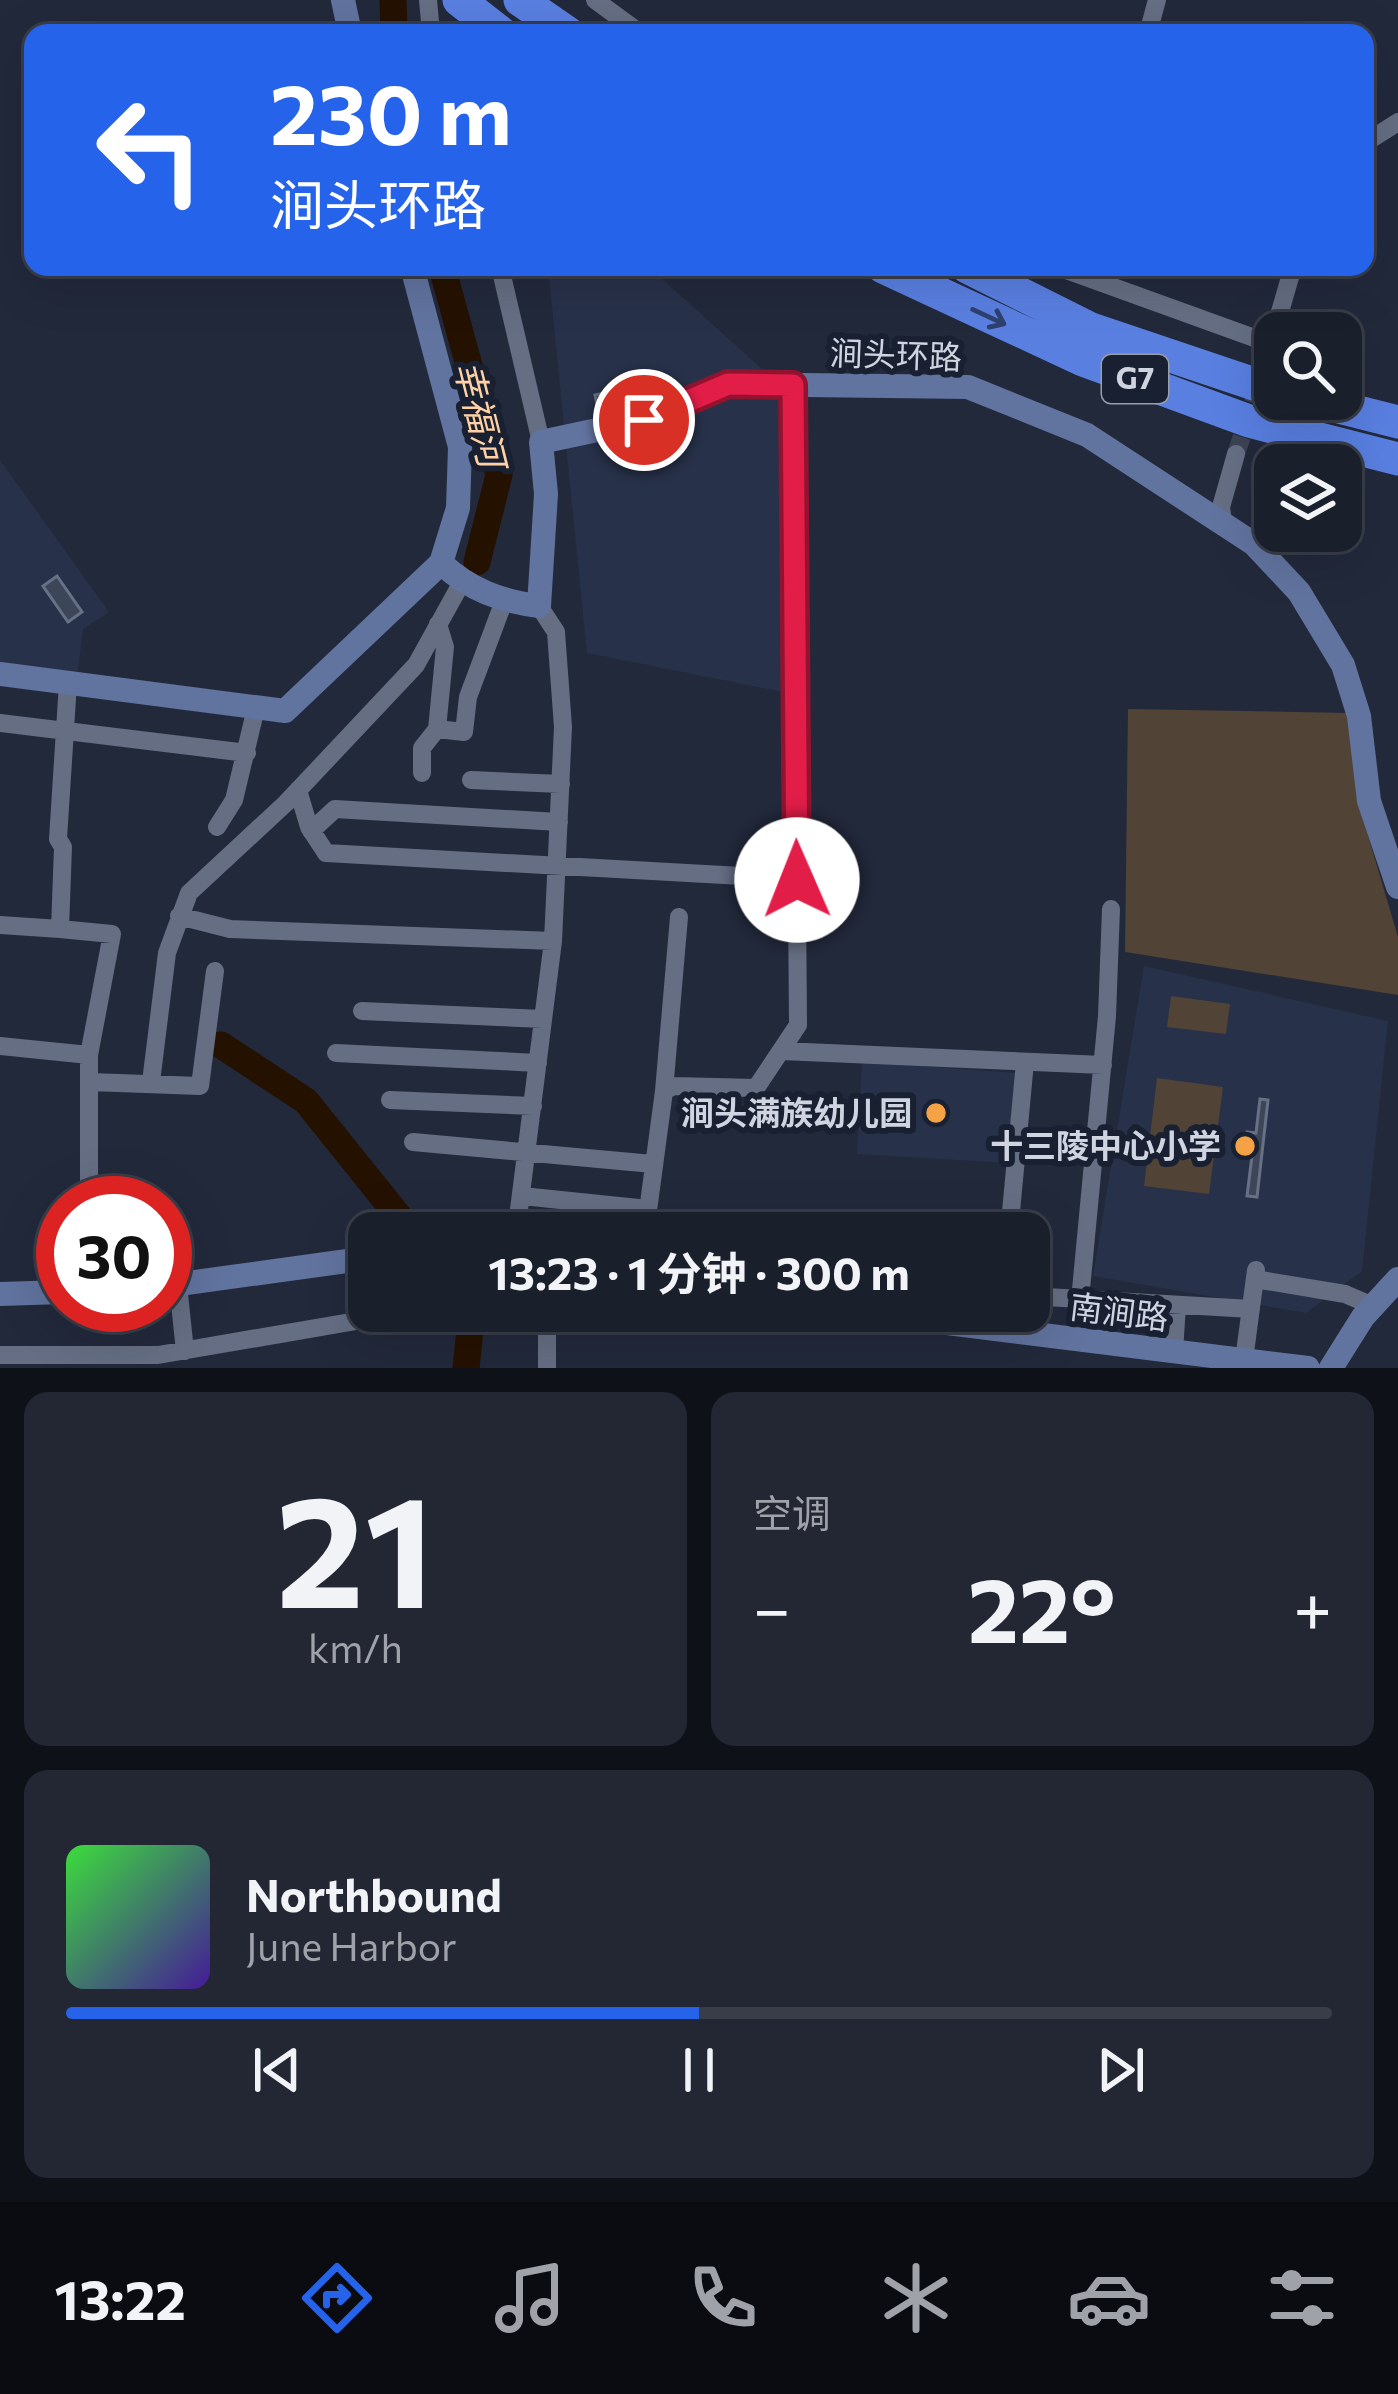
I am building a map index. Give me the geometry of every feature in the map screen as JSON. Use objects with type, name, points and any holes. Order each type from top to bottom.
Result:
[{"type":"highway","points":[[520,0],[555,24]]},
{"type":"highway","points":[[462,2],[490,24]]},
{"type":"highway","name":"G7","points":[[903,276],[1104,368],[1250,422],[1398,459]]},
{"type":"highway","name":"G7","points":[[985,276],[1091,329],[1254,378]]},
{"type":"highway","points":[[1362,413],[1398,422]]},
{"type":"street","points":[[595,0],[628,24]]},
{"type":"street","points":[[0,674],[285,711],[440,562],[458,508],[460,447],[414,276]]},
{"type":"street","points":[[502,276],[541,442],[546,494],[539,606],[556,632],[563,727],[553,941],[519,1212]]},
{"type":"street","points":[[1083,276],[1254,338]]},
{"type":"street","points":[[1280,312],[1290,276]]},
{"type":"street","name":"涧头环路","points":[[541,442],[644,420],[728,384],[968,387],[1088,435],[1255,544],[1299,592],[1343,665],[1359,716],[1369,801],[1398,887]]},
{"type":"street","points":[[664,1091],[674,1086],[747,1092],[762,1082],[798,1025],[793,385]]},
{"type":"street","points":[[1223,522],[1221,507],[1236,454]]},
{"type":"street","points":[[440,562],[462,582],[505,601],[539,606]]},
{"type":"street","points":[[151,1082],[167,953],[189,893],[298,790],[416,664],[462,582]]},
{"type":"street","points":[[437,729],[464,732],[468,697],[505,601]]},
{"type":"street","points":[[422,773],[422,748],[437,729],[445,647],[438,624]]},
{"type":"street","points":[[60,929],[62,847],[58,839],[68,683]]},
{"type":"street","points":[[217,827],[234,800],[256,707]]},
{"type":"street","points":[[0,723],[248,753]]},
{"type":"street","points":[[471,780],[561,784]]},
{"type":"street","points":[[298,790],[311,831],[326,853],[797,880]]},
{"type":"street","points":[[311,831],[335,808],[560,822]]},
{"type":"street","points":[[1080,1300],[1103,1065],[1111,909]]},
{"type":"street","points":[[179,916],[230,929],[553,941]]},
{"type":"street","points":[[648,1212],[679,917]]},
{"type":"street","points":[[0,925],[112,934],[89,1055],[89,1176]]},
{"type":"street","points":[[91,1082],[200,1086],[215,971]]},
{"type":"street","points":[[362,1011],[544,1019]]},
{"type":"street","points":[[0,1046],[89,1055]]},
{"type":"street","points":[[782,1051],[1103,1065]]},
{"type":"street","points":[[336,1053],[538,1063]]},
{"type":"street","points":[[1011,1212],[1024,1062]]},
{"type":"street","points":[[390,1100],[533,1106]]},
{"type":"street","points":[[413,1142],[653,1164]]},
{"type":"street","points":[[522,1196],[648,1209]]},
{"type":"street","points":[[192,1283],[348,1264]]},
{"type":"street","points":[[1244,1360],[1256,1272],[1345,1294],[1372,1306]]},
{"type":"street","points":[[1331,1368],[1372,1306],[1398,1279]]},
{"type":"street","points":[[0,1294],[36,1293]]},
{"type":"street","points":[[1050,1298],[1251,1309]]},
{"type":"street","points":[[1174,1352],[1178,1305]]},
{"type":"street","points":[[0,1354],[89,1362],[348,1322]]},
{"type":"street","points":[[181,1332],[184,1351]]},
{"type":"street","points":[[547,1368],[548,1332]]},
{"type":"street","name":"南涧路","points":[[1040,1332],[1308,1368]]},
{"type":"shaded area","points":[[549,276],[659,276],[793,397],[803,696],[587,653]]},
{"type":"shaded area","points":[[0,460],[109,612],[83,629],[77,678],[0,667]]},
{"type":"shaded area","points":[[1128,709],[1349,713],[1358,802],[1398,937],[1398,995],[1125,952]]},
{"type":"shaded area","name":"十三陵中心小学","points":[[1144,966],[1388,1021],[1362,1271],[1306,1313],[1093,1276]]},
{"type":"shaded area","points":[[1171,996],[1230,1004],[1226,1034],[1167,1027]]},
{"type":"shaded area","name":"涧头满族幼儿园","points":[[862,1062],[1016,1073],[1008,1163],[857,1154]]},
{"type":"shaded area","points":[[1157,1078],[1223,1087],[1209,1194],[1144,1186]]},
{"type":"building","points":[[638,386],[644,412],[600,421],[595,395]]},
{"type":"building","points":[[57,576],[82,612],[68,622],[43,586]]},
{"type":"building","points":[[1260,1099],[1268,1100],[1257,1197],[1247,1196],[1252,1156],[1244,1155],[1247,1132],[1256,1133]]},
{"type":"waterway","name":"幸福河","points":[[393,0],[394,24]]},
{"type":"waterway","name":"幸福河","points":[[444,276],[499,475],[477,562]]},
{"type":"waterway","name":"幸福河","points":[[221,1045],[306,1101],[395,1212]]},
{"type":"waterway","name":"幸福河","points":[[466,1368],[470,1332]]},
{"type":"tunnel","points":[[1236,454],[1254,400]]},
{"type":"place","name":"涧头满族幼儿园","points":[[936,1113]]},
{"type":"place","name":"十三陵中心小学","points":[[1245,1146]]},
{"type":"route","points":[[644,420],[728,384],[793,385],[797,880]]}]
